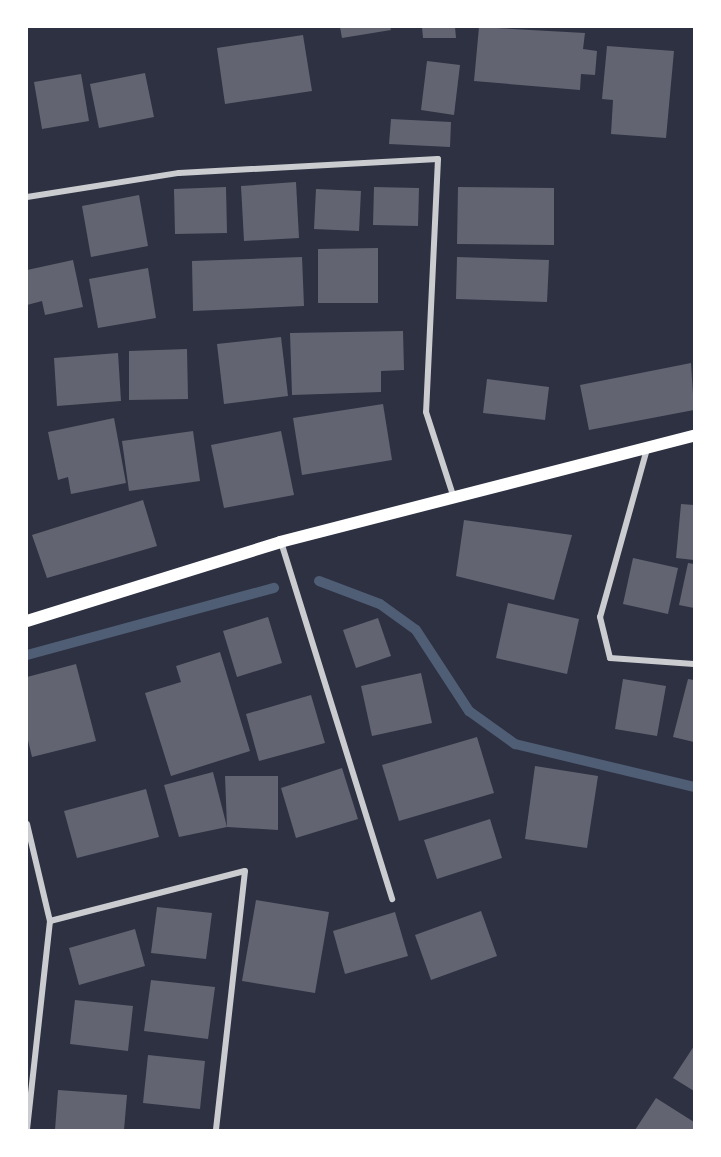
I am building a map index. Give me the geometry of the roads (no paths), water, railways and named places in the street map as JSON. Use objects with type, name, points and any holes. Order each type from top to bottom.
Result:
[{"type":"main road","points":[[27,621],[280,542],[694,436]]},
{"type":"street","points":[[27,197],[179,173],[438,159],[426,412],[454,498]]},
{"type":"street","points":[[647,448],[600,616],[610,658],[694,664]]},
{"type":"street","points":[[280,542],[392,899]]},
{"type":"street","points":[[27,824],[50,921],[27,1130]]},
{"type":"street","points":[[50,921],[245,871],[216,1130]]},
{"type":"waterway","points":[[319,581],[380,604],[416,630],[469,711],[515,744],[694,787]]},
{"type":"waterway","points":[[27,655],[274,588]]}]
